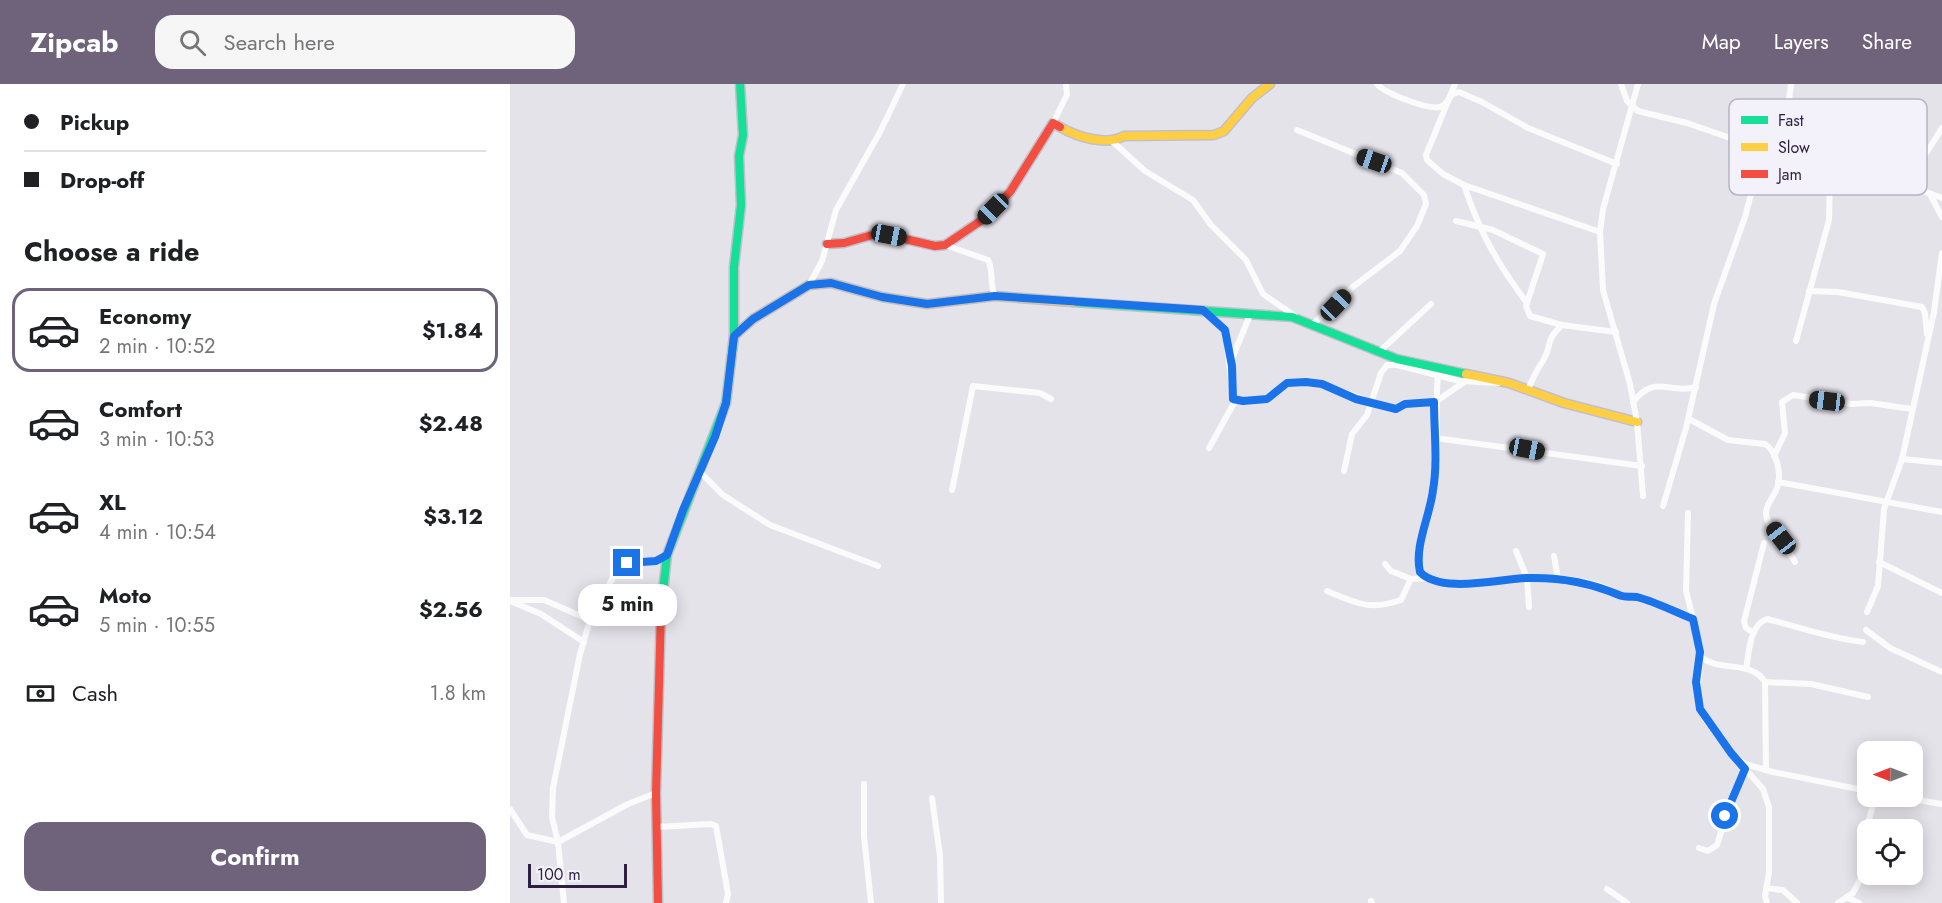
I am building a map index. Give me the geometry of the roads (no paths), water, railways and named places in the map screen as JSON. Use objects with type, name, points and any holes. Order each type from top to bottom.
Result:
[{"type":"street","points":[[658,903],[656,793],[658,635],[667,555],[726,403],[734,336],[734,267],[740,223],[739,156],[743,135],[740,84]]},
{"type":"street","points":[[809,285],[822,261],[836,210],[880,132],[903,84]]},
{"type":"street","points":[[945,245],[982,220],[1010,192],[1053,123],[1067,95],[1066,84]]},
{"type":"street","points":[[1113,142],[1124,136],[1222,133],[1252,98],[1270,84]]},
{"type":"street","points":[[1377,84],[1403,98],[1436,108],[1444,106],[1455,84]]},
{"type":"street","points":[[1621,84],[1631,107],[1729,138]]},
{"type":"street","points":[[1638,84],[1601,219],[1600,232],[1603,290],[1634,402],[1642,466],[1643,496]]},
{"type":"street","points":[[1789,99],[1791,84]]},
{"type":"street","points":[[1600,232],[1464,185],[1443,174],[1426,157],[1448,98],[1459,92],[1493,107],[1528,128],[1617,164]]},
{"type":"street","points":[[1053,123],[1072,134],[1113,142],[1145,171],[1193,200],[1211,225],[1246,260],[1263,294],[1301,319],[1397,360],[1509,383],[1637,422]]},
{"type":"street","points":[[1927,152],[1942,128]]},
{"type":"street","points":[[1297,130],[1402,173],[1424,195],[1426,204],[1417,226],[1400,251],[1354,286],[1313,324]]},
{"type":"street","points":[[1464,185],[1477,224],[1497,263],[1527,303],[1530,316],[1562,325],[1616,332]]},
{"type":"street","points":[[1927,193],[1942,198]]},
{"type":"street","points":[[1930,194],[1942,217]]},
{"type":"street","points":[[1663,506],[1689,419],[1714,304],[1751,195]]},
{"type":"street","points":[[1796,341],[1820,260],[1823,236],[1829,220],[1830,195]]},
{"type":"street","points":[[1456,221],[1477,224],[1543,254],[1527,303]]},
{"type":"street","points":[[827,244],[844,243],[879,233],[935,246],[945,245],[988,260],[991,266],[990,285],[995,296]]},
{"type":"street","points":[[1867,612],[1877,591],[1886,501],[1902,459],[1928,338],[1942,254]]},
{"type":"street","points":[[1938,277],[1942,261]]},
{"type":"street","points":[[734,336],[753,319],[809,285],[831,283],[882,297],[927,304],[995,296],[1301,319]]},
{"type":"street","points":[[1809,291],[1838,292],[1922,307],[1926,313],[1928,338]]},
{"type":"street","points":[[1379,352],[1431,304]]},
{"type":"street","points":[[1203,310],[1225,330],[1231,362],[1233,399],[1232,410],[1209,448]]},
{"type":"street","points":[[1231,362],[1250,315]]},
{"type":"street","points":[[1528,390],[1535,371],[1545,357],[1549,339],[1562,325]]},
{"type":"street","points":[[1344,471],[1352,434],[1367,415],[1381,373],[1387,365],[1397,365],[1464,381],[1509,383]]},
{"type":"street","points":[[1429,578],[1420,572],[1418,566],[1433,490],[1434,403],[1438,376]]},
{"type":"street","points":[[1233,399],[1243,401],[1267,399],[1287,383],[1306,382],[1322,384],[1371,403],[1398,409],[1405,404],[1434,403],[1464,381]]},
{"type":"street","points":[[1634,402],[1646,389],[1656,386],[1665,385],[1682,391],[1696,387]]},
{"type":"street","points":[[952,490],[973,386],[1040,393],[1051,399]]},
{"type":"street","points":[[1774,456],[1785,433],[1782,402],[1793,395],[1852,404],[1870,403],[1912,409]]},
{"type":"street","points":[[1689,419],[1728,441],[1767,445],[1778,468],[1778,482],[1767,505],[1767,519],[1795,562]]},
{"type":"street","points":[[1435,438],[1642,466]]},
{"type":"street","points":[[1902,459],[1942,464]]},
{"type":"street","points":[[700,472],[723,495],[770,525],[878,566]]},
{"type":"street","points":[[1778,482],[1942,512]]},
{"type":"street","points":[[1688,513],[1686,591],[1700,656],[1696,682],[1700,709],[1763,789],[1769,807],[1767,903]]},
{"type":"street","points":[[1754,633],[1746,628],[1744,621],[1764,543]]},
{"type":"street","points":[[1516,551],[1527,578],[1529,607]]},
{"type":"street","points":[[564,903],[558,842],[552,817],[555,768],[590,620],[623,565],[656,561],[667,555]]},
{"type":"street","points":[[1554,556],[1558,579]]},
{"type":"street","points":[[1879,562],[1942,593]]},
{"type":"street","points":[[1385,564],[1391,571],[1411,579],[1429,578],[1481,584],[1527,578],[1575,580],[1607,588],[1621,596],[1638,597],[1693,619]]},
{"type":"street","points":[[1327,591],[1364,606],[1373,607],[1401,600],[1411,579]]},
{"type":"street","points":[[510,601],[544,600],[590,620]]},
{"type":"street","points":[[510,601],[540,614],[584,642]]},
{"type":"street","points":[[1746,669],[1754,633],[1759,623],[1767,619],[1792,625],[1819,636],[1863,642]]},
{"type":"street","points":[[1866,630],[1890,648],[1942,672]]},
{"type":"street","points":[[1700,656],[1718,665],[1746,669],[1761,675],[1765,682],[1766,770]]},
{"type":"street","points":[[1765,682],[1811,684],[1868,697]]},
{"type":"street","points":[[1739,761],[1766,770],[1857,789]]},
{"type":"street","points":[[1699,848],[1708,850],[1715,848],[1733,794],[1745,769]]},
{"type":"street","points":[[864,784],[864,836],[872,903]]},
{"type":"street","points":[[510,809],[526,835],[558,842],[628,804],[656,793]]},
{"type":"street","points":[[932,798],[940,856],[941,903]]},
{"type":"street","points":[[1923,801],[1942,804]]},
{"type":"street","points":[[1838,903],[1853,893],[1861,878],[1866,832],[1872,807]]},
{"type":"street","points":[[656,827],[711,824],[716,826],[728,894],[726,903]]},
{"type":"street","points":[[1766,888],[1783,890],[1797,903]]},
{"type":"street","points":[[1607,889],[1627,903]]},
{"type":"street","points":[[1846,897],[1859,903]]}]
